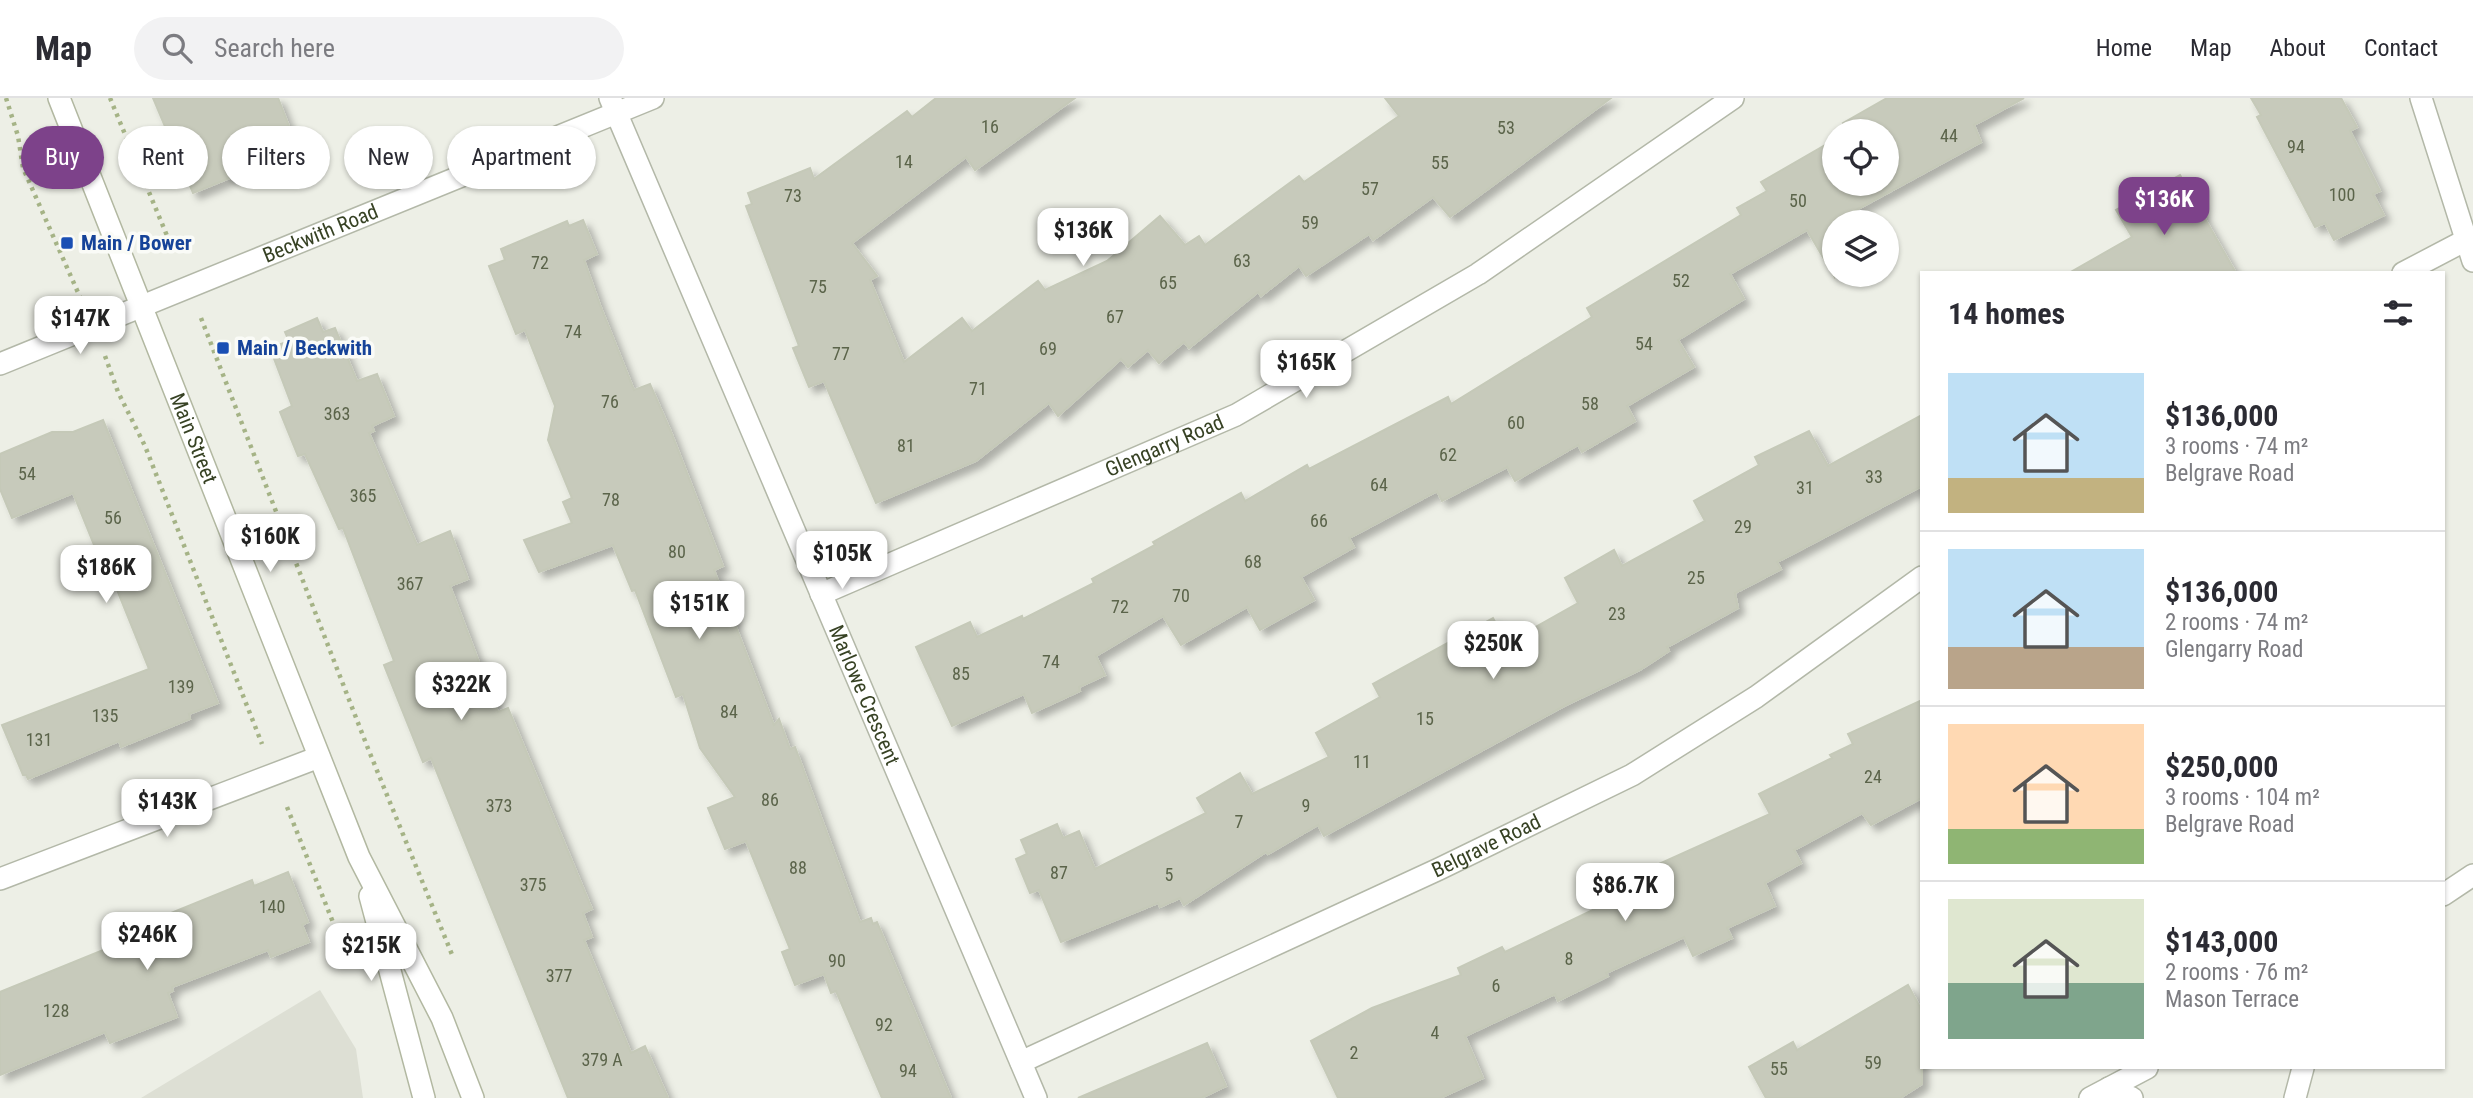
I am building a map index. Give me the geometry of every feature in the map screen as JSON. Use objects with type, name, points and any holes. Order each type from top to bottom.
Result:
[{"type":"street","name":"Main Street","points":[[59,98],[144,307],[359,857],[442,1018],[473,1098]]},
{"type":"street","name":"Beckwith Road","points":[[0,364],[144,307],[612,106],[653,98]]},
{"type":"street","name":"Glengarry Road","points":[[821,594],[1236,415],[1478,274],[1733,98]]},
{"type":"street","points":[[2421,98],[2473,261]]},
{"type":"street","name":"Marlowe Crescent","points":[[612,106],[1036,1098]]},
{"type":"street","points":[[2407,271],[2466,240]]},
{"type":"street","name":"Belgrave Road","points":[[1021,1062],[1439,869],[1632,775],[1756,697],[1920,578]]},
{"type":"street","points":[[0,879],[319,757]]},
{"type":"street","name":"Main Street","points":[[359,857],[424,1098]]},
{"type":"street","points":[[2445,894],[2473,875]]},
{"type":"street","points":[[2099,1093],[2145,1069]]},
{"type":"street","points":[[2295,1098],[2303,1069]]},
{"type":"street","points":[[2099,1093],[2132,1098]]},
{"type":"path","points":[[6,98],[15,124],[23,169],[62,256]]},
{"type":"path","points":[[110,98],[161,220]]},
{"type":"path","points":[[209,338],[362,734],[453,958]]},
{"type":"path","points":[[113,377],[145,446],[254,723]]},
{"type":"path","points":[[290,815],[352,971]]},
{"type":"shaded area","points":[[320,990],[356,1049],[363,1098],[141,1098]]},
{"type":"building","points":[[153,98],[278,98],[289,126],[222,126],[222,181],[208,187],[208,126],[165,126]]},
{"type":"building","points":[[936,98],[1075,98],[975,170],[966,157],[852,243],[877,276],[870,280],[904,362],[962,318],[972,331],[1038,281],[1045,290],[1107,261],[1160,216],[1185,245],[1199,236],[1205,245],[1299,176],[1304,182],[1399,116],[1385,98],[1611,98],[1450,217],[1433,197],[1373,240],[1369,234],[1306,276],[1299,266],[1261,296],[1258,292],[1189,348],[1184,342],[1159,363],[1148,350],[1128,367],[1121,359],[1058,416],[1049,403],[976,461],[876,503],[824,381],[809,387],[793,348],[799,346],[746,206],[752,204],[748,193],[810,168],[814,179],[907,111],[912,117]]},
{"type":"building","points":[[1887,98],[2024,98],[1974,125],[1981,142],[1899,187],[1899,119],[1850,119]]},
{"type":"building","points":[[2251,98],[2341,98],[2357,127],[2350,131],[2380,191],[2373,194],[2384,215],[2334,240],[2325,223],[2315,227],[2257,117],[2261,115]]},
{"type":"building","points":[[1822,147],[1822,196],[1882,196],[1856,210],[1822,210],[1822,256],[1807,230],[1730,274],[1744,299],[1678,340],[1694,367],[1627,406],[1635,421],[1582,452],[1578,445],[1515,481],[1507,467],[1442,501],[1437,491],[1349,538],[1354,547],[1301,577],[1314,600],[1260,630],[1247,607],[1181,645],[1163,616],[1096,656],[1105,675],[1079,687],[1080,691],[1032,713],[1024,694],[952,726],[916,647],[970,622],[977,637],[1022,616],[1023,619],[1094,583],[1092,579],[1241,493],[1245,501],[1307,465],[1309,469],[1448,397],[1451,404],[1592,317],[1587,308],[1741,215],[1737,208],[1767,191],[1761,182]]},
{"type":"building","points":[[2180,175],[2235,271],[2072,271],[2132,237],[2116,210]]},
{"type":"building","points":[[583,220],[597,254],[584,260],[600,305],[634,390],[650,384],[671,432],[723,566],[714,570],[774,725],[779,719],[790,749],[795,747],[860,922],[871,918],[873,924],[877,922],[951,1098],[882,1098],[836,991],[831,993],[824,974],[795,985],[782,952],[790,949],[746,841],[725,849],[708,808],[735,797],[700,748],[683,694],[676,697],[635,590],[632,591],[613,545],[539,572],[524,540],[572,523],[563,502],[572,498],[548,440],[555,406],[525,330],[516,334],[489,266],[505,260],[501,249],[567,221],[569,226]]},
{"type":"building","points":[[317,318],[323,332],[335,328],[357,381],[377,374],[394,416],[372,426],[374,431],[369,433],[417,545],[450,531],[468,579],[450,586],[498,712],[508,708],[592,909],[583,913],[592,937],[584,940],[631,1053],[645,1046],[668,1098],[568,1098],[431,758],[423,762],[384,665],[394,661],[343,528],[339,529],[305,454],[298,456],[280,412],[292,406],[270,348],[289,341],[285,332]]},
{"type":"building","points":[[1920,416],[1920,487],[1777,562],[1781,569],[1735,593],[1738,608],[1667,647],[1669,651],[1640,670],[1566,705],[1324,836],[1318,825],[1268,854],[1266,852],[1184,905],[1180,898],[1160,907],[1158,903],[1061,942],[1039,890],[1030,893],[1016,859],[1027,854],[1021,840],[1057,824],[1063,838],[1079,831],[1095,869],[1206,813],[1197,798],[1240,773],[1252,794],[1329,757],[1316,733],[1380,697],[1373,684],[1493,618],[1507,643],[1578,603],[1565,578],[1614,550],[1622,566],[1705,521],[1694,501],[1759,465],[1755,457],[1809,431],[1828,466]]},
{"type":"building","points":[[103,420],[218,703],[189,714],[190,719],[121,747],[119,741],[28,779],[23,775],[2,725],[149,669],[113,580],[109,582],[73,493],[12,518],[0,489],[0,454],[52,432],[73,432]]},
{"type":"building","points":[[1920,701],[1920,799],[1871,825],[1862,813],[1794,850],[1801,863],[1765,883],[1775,906],[1727,928],[1732,938],[1693,956],[1684,937],[1606,973],[1608,976],[1558,1001],[1555,994],[1465,1036],[1483,1078],[1440,1098],[1338,1098],[1311,1041],[1372,1008],[1461,975],[1458,968],[1502,947],[1505,952],[1595,909],[1591,902],[1653,874],[1650,868],[1770,814],[1759,794],[1832,758],[1830,755],[1853,744],[1848,734]]},
{"type":"building","points":[[288,872],[308,922],[302,925],[309,942],[271,957],[268,950],[172,987],[173,991],[168,993],[177,1017],[110,1043],[105,1032],[0,1075],[0,992],[160,927],[159,918],[252,880],[254,886]]},
{"type":"building","points":[[1908,985],[1920,1007],[1922,1084],[1900,1098],[1766,1098],[1749,1067],[1793,1042],[1797,1050]]},
{"type":"building","points":[[1207,1043],[1226,1086],[1201,1098],[1078,1098]]},
{"type":"place","name":"Main / Bower","points":[[67,243]]},
{"type":"place","name":"Main / Beckwith","points":[[223,348]]}]
